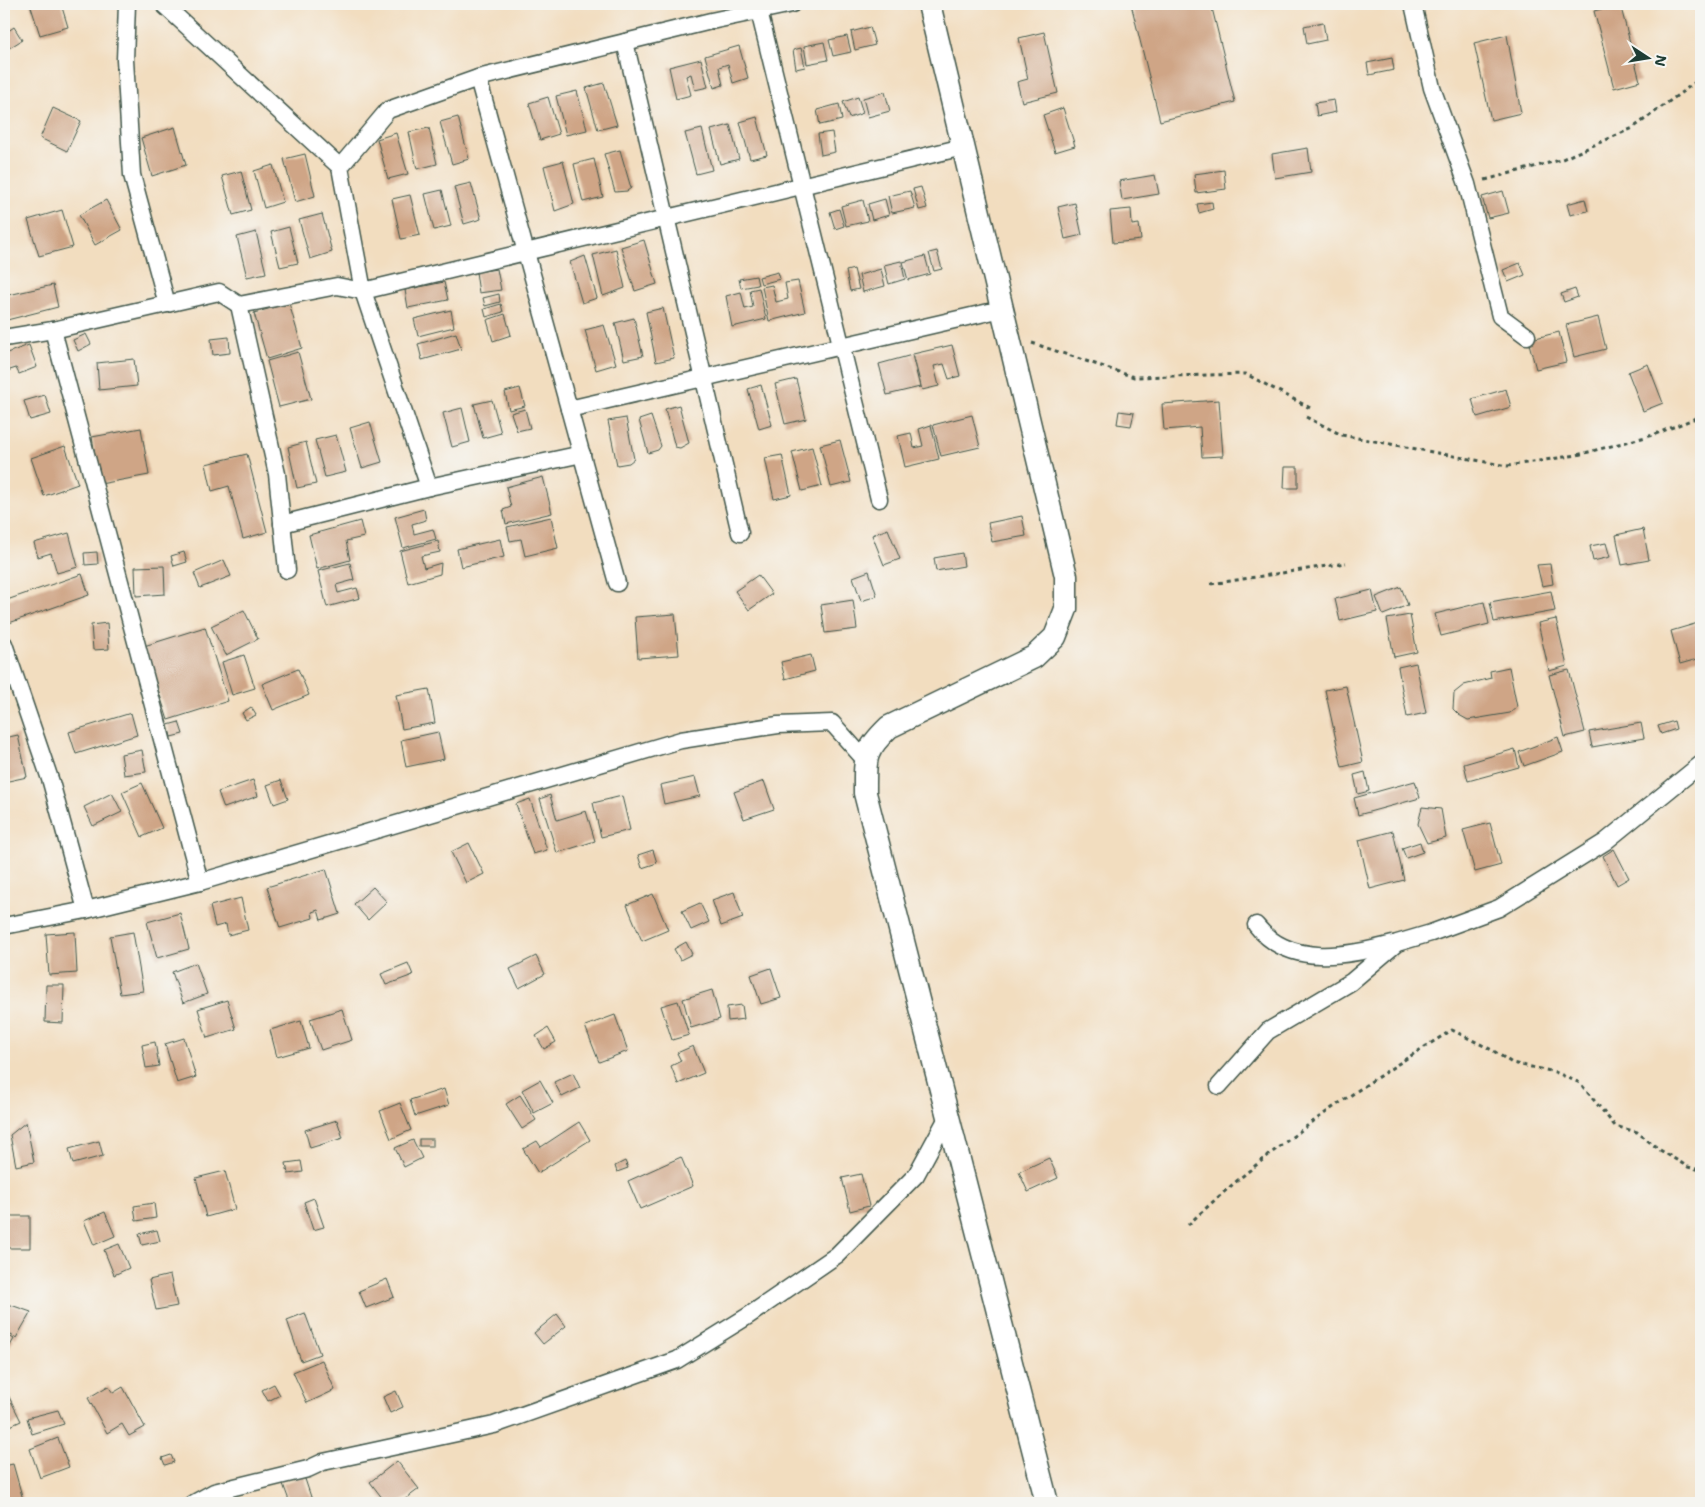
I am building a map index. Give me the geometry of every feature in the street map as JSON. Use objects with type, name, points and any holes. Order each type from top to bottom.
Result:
[{"type":"street","points":[[127,4],[125,60],[132,174],[167,304]]},
{"type":"street","points":[[163,4],[340,167],[362,291],[430,487]]},
{"type":"street","points":[[340,167],[388,110],[478,78],[792,4]]},
{"type":"street","points":[[929,4],[1066,576],[1066,609],[1055,637],[1034,657],[889,728],[872,744],[865,760],[865,793],[1047,1503]]},
{"type":"street","points":[[1413,4],[1432,88],[1467,184],[1500,316],[1527,336]]},
{"type":"street","points":[[759,11],[880,499]]},
{"type":"street","points":[[625,42],[740,533]]},
{"type":"street","points":[[478,78],[617,583]]},
{"type":"street","points":[[4,338],[53,330],[218,292],[239,305],[337,286],[362,291],[963,147]]},
{"type":"street","points":[[239,305],[277,474],[286,570]]},
{"type":"street","points":[[569,409],[1002,309]]},
{"type":"street","points":[[53,330],[200,882]]},
{"type":"street","points":[[282,524],[430,487],[582,454]]},
{"type":"street","points":[[4,644],[51,782],[86,910]]},
{"type":"street","points":[[4,926],[86,910],[200,882],[681,740],[778,726],[832,723],[865,760]]},
{"type":"street","points":[[1256,925],[1264,935],[1289,949],[1322,957],[1366,951],[1431,933],[1499,908],[1605,842],[1701,764]]},
{"type":"street","points":[[1219,1086],[1268,1031],[1351,982],[1397,943]]},
{"type":"street","points":[[194,1503],[214,1492],[308,1469],[323,1462],[494,1424],[677,1360],[748,1316],[837,1255],[916,1175],[948,1116]]},
{"type":"path","points":[[1467,184],[1560,160],[1633,128],[1701,78]]},
{"type":"path","points":[[1008,336],[1134,377],[1246,374],[1312,409]]},
{"type":"path","points":[[1306,418],[1342,435],[1507,466],[1577,455],[1652,435],[1701,416]]},
{"type":"path","points":[[1211,584],[1346,563]]},
{"type":"path","points":[[1188,1225],[1216,1198],[1271,1151],[1360,1087],[1452,1030],[1512,1064],[1555,1072],[1580,1083],[1616,1126],[1637,1132],[1660,1150],[1688,1167],[1701,1170]]},
{"type":"building","points":[[30,4],[61,4],[68,27],[40,35]]},
{"type":"building","points":[[1131,4],[1211,4],[1235,102],[1160,121]]},
{"type":"building","points":[[1620,4],[1640,81],[1614,88],[1594,11]]},
{"type":"building","points":[[1323,22],[1326,40],[1307,44],[1304,26]]},
{"type":"building","points":[[14,27],[22,40],[6,50],[4,34]]},
{"type":"building","points":[[870,27],[875,45],[855,50],[851,32]]},
{"type":"building","points":[[1044,32],[1058,93],[1022,102],[1017,82],[1028,79],[1019,38]]},
{"type":"building","points":[[1507,35],[1521,113],[1491,120],[1474,43]]},
{"type":"building","points":[[847,36],[851,52],[833,56],[829,40]]},
{"type":"building","points":[[824,42],[828,60],[807,64],[804,46]]},
{"type":"building","points":[[739,46],[748,78],[733,83],[728,64],[719,67],[723,85],[714,88],[705,56]]},
{"type":"building","points":[[801,48],[805,67],[796,69],[793,50]]},
{"type":"building","points":[[1392,58],[1394,70],[1369,75],[1367,63]]},
{"type":"building","points":[[701,59],[708,87],[695,90],[691,74],[686,76],[691,95],[676,99],[669,67]]},
{"type":"building","points":[[604,83],[617,125],[598,130],[586,88]]},
{"type":"building","points":[[577,91],[587,130],[566,135],[556,96]]},
{"type":"building","points":[[885,92],[890,111],[868,117],[863,98]]},
{"type":"building","points":[[548,97],[559,134],[540,140],[529,103]]},
{"type":"building","points":[[858,97],[863,113],[849,118],[843,102]]},
{"type":"building","points":[[1334,100],[1336,112],[1317,116],[1315,103]]},
{"type":"building","points":[[839,104],[842,120],[820,125],[817,110]]},
{"type":"building","points":[[53,108],[81,121],[67,151],[40,138]]},
{"type":"building","points":[[1063,108],[1075,146],[1055,152],[1043,115]]},
{"type":"building","points":[[458,117],[469,159],[452,164],[440,122]]},
{"type":"building","points":[[757,117],[767,155],[750,159],[740,122]]},
{"type":"building","points":[[730,125],[739,159],[720,164],[711,130]]},
{"type":"building","points":[[175,127],[186,165],[152,176],[141,138]]},
{"type":"building","points":[[429,128],[437,164],[417,169],[409,132]]},
{"type":"building","points":[[702,129],[712,170],[696,174],[685,133]]},
{"type":"building","points":[[832,132],[835,152],[821,155],[818,134]]},
{"type":"building","points":[[396,133],[408,174],[388,179],[377,139]]},
{"type":"building","points":[[1308,148],[1311,172],[1275,178],[1272,154]]},
{"type":"building","points":[[620,150],[631,188],[627,191],[615,192],[604,154]]},
{"type":"building","points":[[305,154],[315,196],[295,202],[284,159]]},
{"type":"building","points":[[594,159],[603,197],[583,202],[574,164]]},
{"type":"building","points":[[563,161],[574,204],[555,211],[544,166]]},
{"type":"building","points":[[273,165],[283,202],[264,208],[254,171]]},
{"type":"building","points":[[1224,170],[1226,189],[1196,193],[1194,174]]},
{"type":"building","points":[[241,171],[251,210],[233,215],[222,176]]},
{"type":"building","points":[[1155,175],[1159,194],[1122,200],[1119,181]]},
{"type":"building","points":[[471,183],[481,219],[464,224],[454,187]]},
{"type":"building","points":[[921,187],[927,208],[919,210],[913,189]]},
{"type":"building","points":[[442,190],[451,226],[434,230],[425,194]]},
{"type":"building","points":[[910,191],[915,208],[892,213],[888,196]]},
{"type":"building","points":[[1503,191],[1509,213],[1488,218],[1482,197]]},
{"type":"building","points":[[410,195],[420,235],[401,239],[392,199]]},
{"type":"building","points":[[885,199],[889,215],[872,220],[868,204]]},
{"type":"building","points":[[1585,199],[1588,211],[1570,215],[1567,204]]},
{"type":"building","points":[[106,200],[122,230],[95,245],[79,215]]},
{"type":"building","points":[[863,200],[868,221],[846,226],[841,206]]},
{"type":"building","points":[[1212,202],[1213,209],[1199,213],[1197,204]]},
{"type":"building","points":[[1075,203],[1082,235],[1065,239],[1058,207]]},
{"type":"building","points":[[839,209],[844,226],[835,229],[830,212]]},
{"type":"building","points":[[1131,209],[1132,225],[1139,224],[1141,240],[1113,243],[1110,211]]},
{"type":"building","points":[[62,210],[73,247],[39,256],[28,220]]},
{"type":"building","points":[[322,214],[332,252],[310,259],[299,220]]},
{"type":"building","points":[[289,227],[298,263],[280,267],[271,232]]},
{"type":"building","points":[[256,232],[266,273],[247,277],[237,237]]},
{"type":"building","points":[[644,240],[657,284],[635,291],[621,247]]},
{"type":"building","points":[[616,249],[625,288],[603,296],[593,255]]},
{"type":"building","points":[[937,251],[942,269],[934,271],[929,253]]},
{"type":"building","points":[[585,256],[597,298],[582,303],[570,262]]},
{"type":"building","points":[[925,256],[930,274],[908,280],[903,262]]},
{"type":"building","points":[[901,261],[905,279],[889,284],[884,265]]},
{"type":"building","points":[[1520,263],[1525,275],[1508,282],[1503,270]]},
{"type":"building","points":[[497,269],[501,290],[479,293],[476,272]]},
{"type":"building","points":[[854,269],[859,289],[850,291],[846,271]]},
{"type":"building","points":[[881,269],[885,286],[863,292],[859,275]]},
{"type":"building","points":[[778,272],[780,279],[761,284],[759,277]]},
{"type":"building","points":[[756,276],[758,285],[741,288],[739,279]]},
{"type":"building","points":[[798,281],[805,312],[769,321],[762,287],[772,285],[776,302],[788,299],[785,283]]},
{"type":"building","points":[[444,282],[448,300],[408,308],[405,290]]},
{"type":"building","points":[[53,285],[58,307],[7,320],[4,296]]},
{"type":"building","points":[[759,288],[766,319],[732,327],[726,296],[741,292],[745,309],[753,307],[750,290]]},
{"type":"building","points":[[1575,289],[1578,297],[1564,302],[1561,294]]},
{"type":"building","points":[[499,294],[500,302],[485,306],[483,298]]},
{"type":"building","points":[[289,303],[302,348],[267,359],[254,313]]},
{"type":"building","points":[[501,304],[503,312],[486,317],[484,309]]},
{"type":"building","points":[[663,308],[674,358],[656,362],[646,312]]},
{"type":"building","points":[[451,310],[454,327],[418,336],[414,319]]},
{"type":"building","points":[[505,314],[511,335],[493,341],[487,320]]},
{"type":"building","points":[[1598,317],[1606,349],[1574,357],[1566,325]]},
{"type":"building","points":[[634,318],[643,356],[624,360],[615,323]]},
{"type":"building","points":[[604,325],[616,364],[596,370],[585,330]]},
{"type":"building","points":[[1559,332],[1566,362],[1536,369],[1528,340]]},
{"type":"building","points":[[456,333],[461,349],[422,360],[418,344]]},
{"type":"building","points":[[86,334],[91,344],[78,351],[73,340]]},
{"type":"building","points":[[229,337],[230,353],[213,355],[211,339]]},
{"type":"building","points":[[29,345],[37,367],[19,374],[16,368],[4,372],[4,354]]},
{"type":"building","points":[[952,345],[960,376],[949,379],[944,364],[934,366],[939,386],[922,390],[913,354]]},
{"type":"building","points":[[298,352],[311,399],[279,407],[267,361]]},
{"type":"building","points":[[912,355],[920,387],[887,395],[879,364]]},
{"type":"building","points":[[134,359],[137,386],[99,390],[97,363]]},
{"type":"building","points":[[1648,364],[1663,403],[1643,411],[1628,372]]},
{"type":"building","points":[[796,379],[806,419],[785,424],[775,384]]},
{"type":"building","points":[[761,385],[772,425],[759,429],[748,389]]},
{"type":"building","points":[[520,388],[525,406],[509,410],[505,392]]},
{"type":"building","points":[[1506,389],[1511,407],[1477,417],[1472,399]]},
{"type":"building","points":[[45,395],[51,414],[30,420],[24,401]]},
{"type":"building","points":[[492,400],[501,433],[483,438],[474,404]]},
{"type":"building","points":[[1219,400],[1223,456],[1202,457],[1200,427],[1164,430],[1162,404]]},
{"type":"building","points":[[679,405],[689,443],[680,448],[675,447],[665,409]]},
{"type":"building","points":[[462,408],[470,442],[452,447],[443,413]]},
{"type":"building","points":[[525,409],[530,428],[517,431],[511,413]]},
{"type":"building","points":[[1119,411],[1134,413],[1131,426],[1117,424]]},
{"type":"building","points":[[972,415],[980,447],[941,456],[933,425]]},
{"type":"building","points":[[651,416],[661,446],[658,450],[648,453],[639,420]]},
{"type":"building","points":[[626,418],[634,459],[629,463],[617,465],[608,421]]},
{"type":"building","points":[[370,422],[382,462],[362,468],[350,428]]},
{"type":"building","points":[[931,425],[939,459],[905,467],[898,436],[911,433],[914,448],[923,446],[919,429]]},
{"type":"building","points":[[141,428],[149,475],[100,484],[92,437]]},
{"type":"building","points":[[336,435],[346,472],[325,477],[315,440]]},
{"type":"building","points":[[840,440],[851,482],[831,487],[820,445]]},
{"type":"building","points":[[306,442],[316,484],[297,488],[288,447]]},
{"type":"building","points":[[65,446],[78,484],[44,496],[31,458]]},
{"type":"building","points":[[812,447],[822,486],[802,491],[792,452]]},
{"type":"building","points":[[247,454],[267,532],[243,539],[229,486],[212,491],[206,464]]},
{"type":"building","points":[[782,455],[791,495],[774,499],[765,458]]},
{"type":"building","points":[[1285,467],[1298,467],[1298,488],[1284,488]]},
{"type":"building","points":[[543,477],[552,513],[506,524],[503,510],[511,507],[506,487]]},
{"type":"building","points":[[424,509],[426,520],[412,524],[414,534],[433,529],[436,539],[403,548],[395,517]]},
{"type":"building","points":[[1022,516],[1026,536],[992,542],[988,523]]},
{"type":"building","points":[[551,517],[558,548],[525,556],[521,539],[510,541],[507,527]]},
{"type":"building","points":[[360,521],[364,537],[346,541],[350,560],[317,569],[309,535]]},
{"type":"building","points":[[888,529],[900,559],[884,565],[872,535]]},
{"type":"building","points":[[1643,529],[1649,560],[1622,565],[1616,535]]},
{"type":"building","points":[[69,533],[78,567],[57,573],[51,553],[38,557],[34,543]]},
{"type":"building","points":[[500,539],[504,557],[461,567],[457,549]]},
{"type":"building","points":[[438,541],[440,552],[421,556],[424,568],[441,563],[440,574],[408,583],[400,551]]},
{"type":"building","points":[[1606,543],[1610,557],[1593,561],[1590,546]]},
{"type":"building","points":[[97,552],[98,564],[85,565],[84,553]]},
{"type":"building","points":[[184,552],[187,562],[174,566],[171,556]]},
{"type":"building","points":[[962,553],[964,566],[936,571],[934,558]]},
{"type":"building","points":[[224,560],[231,576],[200,588],[194,573]]},
{"type":"building","points":[[350,563],[354,580],[336,585],[338,593],[357,588],[360,598],[327,607],[318,571]]},
{"type":"building","points":[[1550,564],[1553,584],[1542,586],[1537,565]]},
{"type":"building","points":[[164,566],[165,594],[136,596],[135,567]]},
{"type":"building","points":[[869,571],[877,596],[861,601],[853,577]]},
{"type":"building","points":[[82,574],[89,595],[9,623],[4,601]]},
{"type":"building","points":[[758,575],[772,594],[749,610],[735,591]]},
{"type":"building","points":[[1401,587],[1408,605],[1383,615],[1376,597]]},
{"type":"building","points":[[1372,590],[1377,612],[1340,621],[1335,599]]},
{"type":"building","points":[[1551,591],[1555,611],[1494,622],[1490,602]]},
{"type":"building","points":[[853,600],[857,629],[825,633],[821,605]]},
{"type":"building","points":[[1484,602],[1489,624],[1441,636],[1435,614]]},
{"type":"building","points":[[244,610],[258,639],[226,655],[211,626]]},
{"type":"building","points":[[675,614],[679,655],[638,658],[635,617]]},
{"type":"building","points":[[1410,615],[1417,652],[1394,657],[1387,619]]},
{"type":"building","points":[[1556,619],[1567,666],[1549,671],[1538,623]]},
{"type":"building","points":[[107,623],[109,649],[93,650],[91,625]]},
{"type":"building","points":[[1698,623],[1701,635],[1701,658],[1680,664],[1671,631]]},
{"type":"building","points":[[205,627],[228,701],[168,720],[144,646]]},
{"type":"building","points":[[244,655],[255,688],[232,695],[222,662]]},
{"type":"building","points":[[811,655],[815,671],[785,679],[781,662]]},
{"type":"building","points":[[1416,663],[1426,713],[1407,717],[1398,667]]},
{"type":"building","points":[[1509,667],[1517,707],[1510,713],[1468,720],[1453,709],[1454,693],[1464,685],[1491,678],[1490,671]]},
{"type":"building","points":[[298,669],[309,695],[273,710],[262,684]]},
{"type":"building","points":[[1569,670],[1585,732],[1565,737],[1549,675]]},
{"type":"building","points":[[1346,686],[1363,762],[1342,767],[1325,690]]},
{"type":"building","points":[[429,689],[435,723],[402,729],[396,695]]},
{"type":"building","points":[[251,707],[256,715],[246,720],[242,713]]},
{"type":"building","points":[[131,713],[137,735],[76,754],[69,732]]},
{"type":"building","points":[[1674,721],[1676,729],[1661,734],[1658,726]]},
{"type":"building","points":[[179,722],[183,734],[171,737],[168,725]]},
{"type":"building","points":[[1641,723],[1644,738],[1592,747],[1589,732]]},
{"type":"building","points":[[438,732],[444,759],[406,767],[401,740]]},
{"type":"building","points":[[18,735],[27,777],[4,782],[4,738]]},
{"type":"building","points":[[1558,737],[1563,752],[1524,766],[1519,752]]},
{"type":"building","points":[[1515,749],[1519,767],[1468,781],[1464,764]]},
{"type":"building","points":[[142,750],[146,772],[124,775],[121,754]]},
{"type":"building","points":[[1365,772],[1369,791],[1358,794],[1354,775]]},
{"type":"building","points":[[695,777],[700,796],[664,804],[660,785]]},
{"type":"building","points":[[253,780],[258,796],[224,808],[218,792]]},
{"type":"building","points":[[281,780],[288,799],[274,804],[267,785]]},
{"type":"building","points":[[764,781],[774,809],[744,819],[734,792]]},
{"type":"building","points":[[1415,781],[1420,798],[1358,815],[1354,798]]},
{"type":"building","points":[[142,783],[162,828],[142,837],[122,792]]},
{"type":"building","points":[[112,793],[122,812],[93,826],[84,807]]},
{"type":"building","points":[[550,795],[557,820],[586,811],[595,841],[557,853],[540,799]]},
{"type":"building","points":[[622,796],[630,830],[601,837],[593,803]]},
{"type":"building","points":[[530,799],[547,850],[533,854],[516,804]]},
{"type":"building","points":[[1422,807],[1441,809],[1446,838],[1427,843],[1418,824]]},
{"type":"building","points":[[1490,823],[1501,865],[1475,872],[1463,830]]},
{"type":"building","points":[[1393,831],[1404,880],[1370,889],[1359,840]]},
{"type":"building","points":[[1420,842],[1423,852],[1406,858],[1402,848]]},
{"type":"building","points":[[469,843],[484,874],[466,883],[451,852]]},
{"type":"building","points":[[1614,849],[1629,878],[1617,885],[1603,856]]},
{"type":"building","points":[[653,850],[657,863],[642,868],[638,855]]},
{"type":"building","points":[[326,869],[340,914],[321,920],[318,910],[312,912],[313,918],[280,928],[267,887]]},
{"type":"building","points":[[373,887],[387,902],[368,920],[354,904]]},
{"type":"building","points":[[734,892],[743,918],[721,926],[712,900]]},
{"type":"building","points":[[653,894],[668,930],[642,941],[627,905]]},
{"type":"building","points":[[241,898],[248,930],[228,935],[226,924],[215,927],[210,906]]},
{"type":"building","points":[[700,903],[709,922],[691,930],[682,911]]},
{"type":"building","points":[[180,913],[189,949],[157,958],[147,922]]},
{"type":"building","points":[[75,932],[77,973],[49,975],[46,934]]},
{"type":"building","points":[[133,932],[143,991],[120,994],[110,936]]},
{"type":"building","points":[[686,942],[692,954],[680,960],[674,949]]},
{"type":"building","points":[[536,956],[545,974],[519,988],[510,969]]},
{"type":"building","points":[[196,963],[207,994],[183,1003],[172,972]]},
{"type":"building","points":[[408,963],[413,975],[386,985],[381,974]]},
{"type":"building","points":[[771,968],[781,998],[761,1004],[751,975]]},
{"type":"building","points":[[46,985],[64,985],[63,1023],[45,1022]]},
{"type":"building","points":[[712,990],[720,1019],[691,1028],[683,999]]},
{"type":"building","points":[[227,1000],[236,1029],[207,1038],[198,1009]]},
{"type":"building","points":[[678,1001],[689,1035],[672,1040],[661,1006]]},
{"type":"building","points":[[742,1005],[744,1019],[728,1021],[727,1007]]},
{"type":"building","points":[[342,1009],[352,1040],[321,1050],[310,1019]]},
{"type":"building","points":[[615,1015],[628,1051],[599,1062],[585,1026]]},
{"type":"building","points":[[301,1021],[309,1048],[277,1057],[270,1030]]},
{"type":"building","points":[[548,1028],[556,1042],[544,1049],[536,1036]]},
{"type":"building","points":[[184,1038],[196,1077],[177,1083],[165,1044]]},
{"type":"building","points":[[155,1042],[159,1066],[146,1068],[142,1045]]},
{"type":"building","points":[[693,1046],[704,1073],[678,1084],[671,1066],[681,1061],[677,1053]]},
{"type":"building","points":[[573,1073],[580,1088],[562,1097],[554,1082]]},
{"type":"building","points":[[540,1080],[553,1103],[534,1113],[522,1090]]},
{"type":"building","points":[[444,1089],[449,1105],[415,1116],[410,1100]]},
{"type":"building","points":[[520,1095],[536,1120],[522,1129],[506,1104]]},
{"type":"building","points":[[400,1103],[411,1130],[391,1139],[380,1111]]},
{"type":"building","points":[[337,1120],[343,1138],[310,1148],[305,1130]]},
{"type":"building","points":[[26,1122],[34,1162],[16,1166],[10,1135]]},
{"type":"building","points":[[579,1122],[590,1140],[538,1173],[523,1149],[537,1141],[541,1147]]},
{"type":"building","points":[[419,1139],[433,1139],[433,1146],[419,1146]]},
{"type":"building","points":[[413,1140],[422,1158],[404,1167],[395,1148]]},
{"type":"building","points":[[99,1141],[103,1156],[73,1164],[69,1149]]},
{"type":"building","points":[[681,1157],[693,1186],[640,1209],[628,1181]]},
{"type":"building","points":[[1049,1158],[1058,1178],[1028,1192],[1019,1172]]},
{"type":"building","points":[[301,1161],[303,1172],[288,1174],[286,1163]]},
{"type":"building","points":[[625,1161],[628,1168],[617,1172],[615,1166]]},
{"type":"building","points":[[225,1171],[235,1209],[206,1217],[196,1178]]},
{"type":"building","points":[[861,1174],[869,1206],[850,1211],[842,1178]]},
{"type":"building","points":[[314,1198],[324,1227],[313,1230],[304,1202]]},
{"type":"building","points":[[154,1203],[156,1218],[136,1221],[134,1206]]},
{"type":"building","points":[[105,1212],[115,1236],[94,1245],[84,1221]]},
{"type":"building","points":[[4,1216],[30,1216],[30,1248],[4,1248]]},
{"type":"building","points":[[157,1230],[160,1241],[142,1245],[139,1234]]},
{"type":"building","points":[[119,1244],[129,1268],[114,1275],[104,1250]]},
{"type":"building","points":[[170,1275],[177,1306],[156,1310],[149,1280]]},
{"type":"building","points":[[387,1279],[394,1297],[366,1308],[359,1291]]},
{"type":"building","points":[[8,1304],[31,1312],[16,1338],[4,1331]]},
{"type":"building","points":[[305,1313],[320,1354],[301,1361],[287,1320]]},
{"type":"building","points":[[557,1314],[566,1326],[543,1344],[534,1333]]},
{"type":"building","points":[[4,1333],[14,1339],[4,1356]]},
{"type":"building","points":[[322,1360],[335,1390],[307,1403],[293,1372]]},
{"type":"building","points":[[274,1384],[280,1395],[268,1401],[262,1390]]},
{"type":"building","points":[[108,1386],[113,1393],[123,1387],[145,1427],[129,1436],[122,1424],[107,1433],[88,1398]]},
{"type":"building","points":[[396,1391],[403,1407],[390,1413],[383,1397]]},
{"type":"building","points":[[7,1393],[21,1421],[4,1429],[4,1395]]},
{"type":"building","points":[[58,1410],[64,1424],[32,1434],[27,1418]]},
{"type":"building","points":[[58,1438],[69,1467],[40,1478],[30,1449]]},
{"type":"building","points":[[171,1455],[174,1462],[165,1465],[162,1458]]},
{"type":"building","points":[[397,1461],[419,1489],[400,1503],[386,1503],[370,1482]]},
{"type":"building","points":[[13,1464],[24,1503],[4,1503],[4,1466]]},
{"type":"building","points":[[304,1476],[313,1503],[290,1503],[283,1484]]}]
